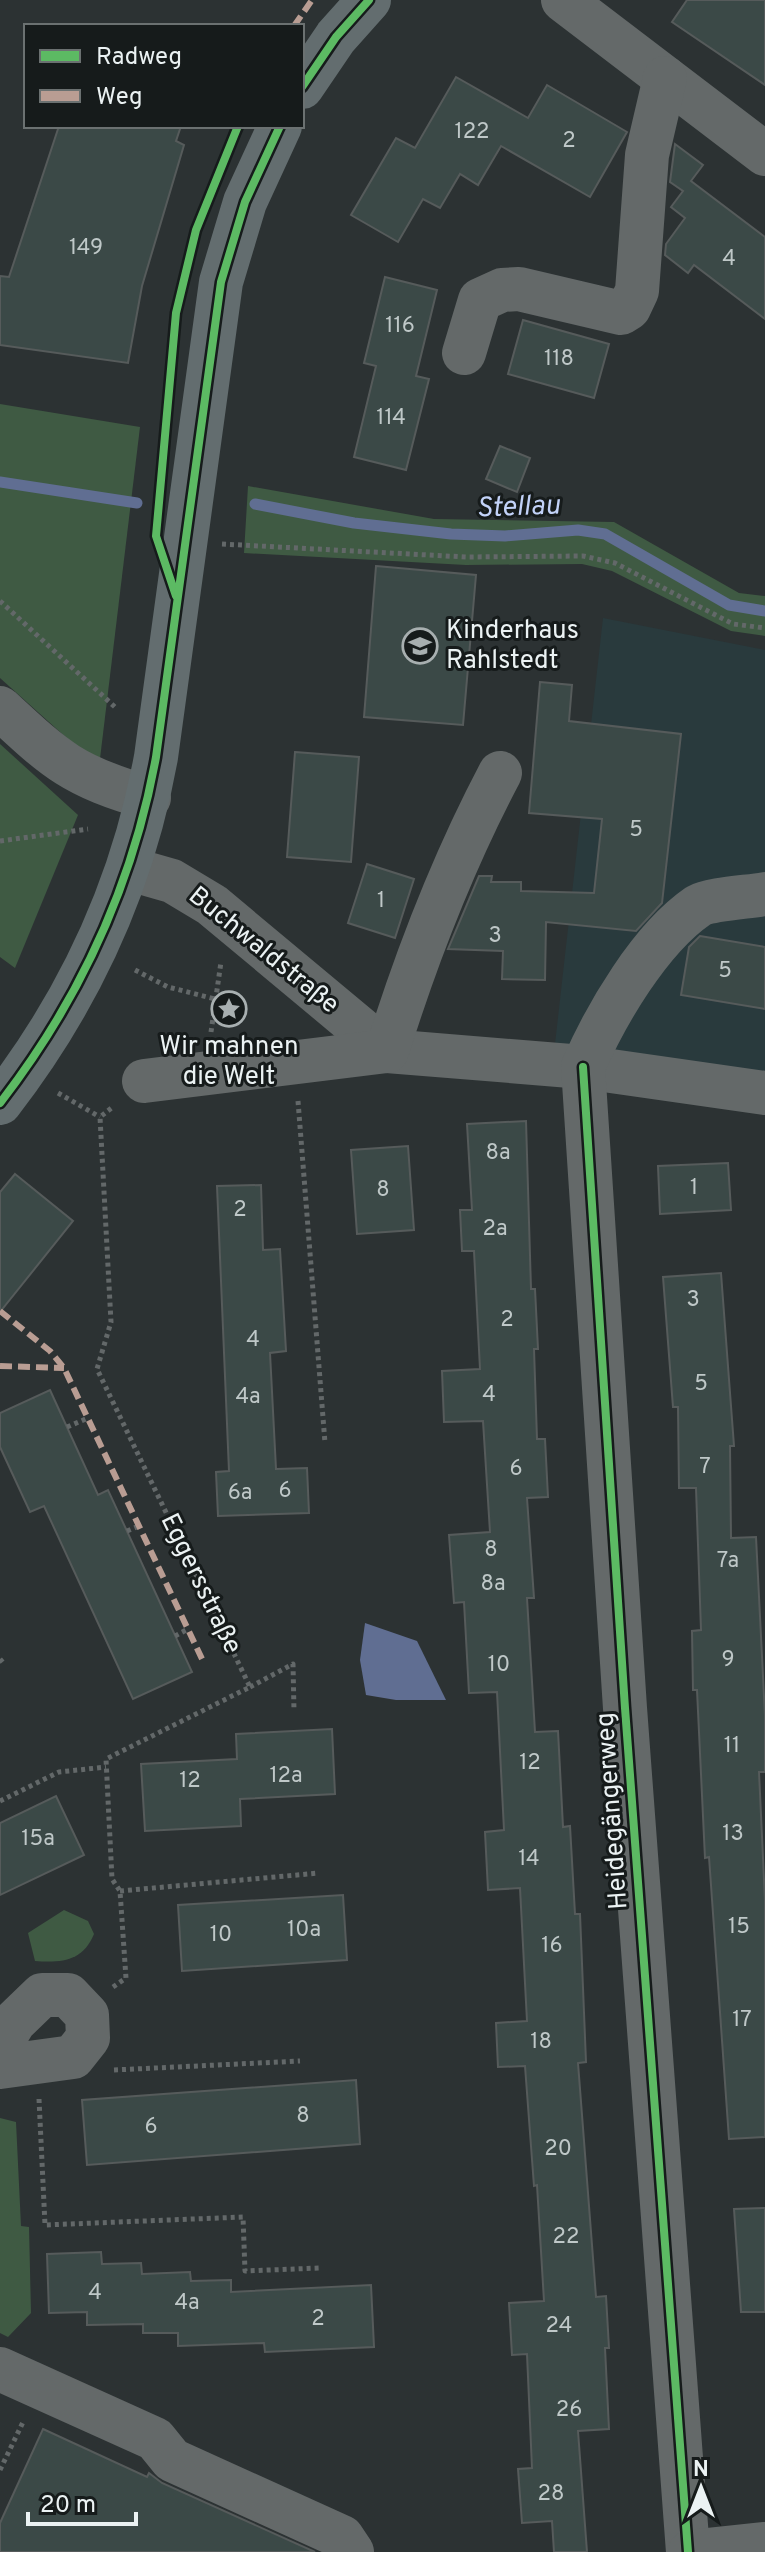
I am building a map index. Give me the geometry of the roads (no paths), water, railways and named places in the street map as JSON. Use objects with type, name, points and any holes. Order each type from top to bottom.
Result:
[{"type":"main road","points":[[304,84],[336,37],[369,0]]},
{"type":"main road","points":[[0,1103],[39,1047],[68,996],[106,925],[130,869],[149,798],[221,282],[245,202],[279,128]]},
{"type":"street","points":[[563,0],[765,154]]},
{"type":"street","points":[[464,353],[480,300],[502,290],[519,289],[621,313],[629,308],[637,291],[647,155],[665,78]]},
{"type":"street","points":[[0,708],[69,769],[100,784],[149,798]]},
{"type":"street","points":[[387,1051],[412,973],[466,837],[500,773]]},
{"type":"street","name":"Buchwaldstraße","points":[[130,869],[179,884],[227,918],[387,1051]]},
{"type":"street","points":[[583,1067],[598,1033],[649,953],[700,905],[765,894]]},
{"type":"street","name":"Buchwaldstraße","points":[[144,1081],[387,1051],[583,1067],[765,1093]]},
{"type":"street","name":"Heidegängerweg","points":[[583,1067],[624,1693],[689,2552]]},
{"type":"street","points":[[42,1995],[68,1995],[83,2007],[90,2030],[29,2057],[14,2022],[42,1995]]},
{"type":"street","points":[[0,2369],[155,2439],[172,2460],[342,2537],[352,2552]]},
{"type":"street","points":[[689,2552],[765,2544]]},
{"type":"water","points":[[365,1623],[417,1641],[446,1700],[396,1700],[366,1695],[360,1660]]},
{"type":"waterway","name":"Stellau","points":[[0,482],[137,503]]},
{"type":"waterway","name":"Stellau","points":[[255,504],[354,523],[451,534],[505,536],[578,530],[605,534],[729,605],[765,611]]},
{"type":"place","name":"Kinderhaus Rahlstedt","points":[[420,646]]},
{"type":"place","name":"Wir mahnen die Welt","points":[[229,1009]]}]
